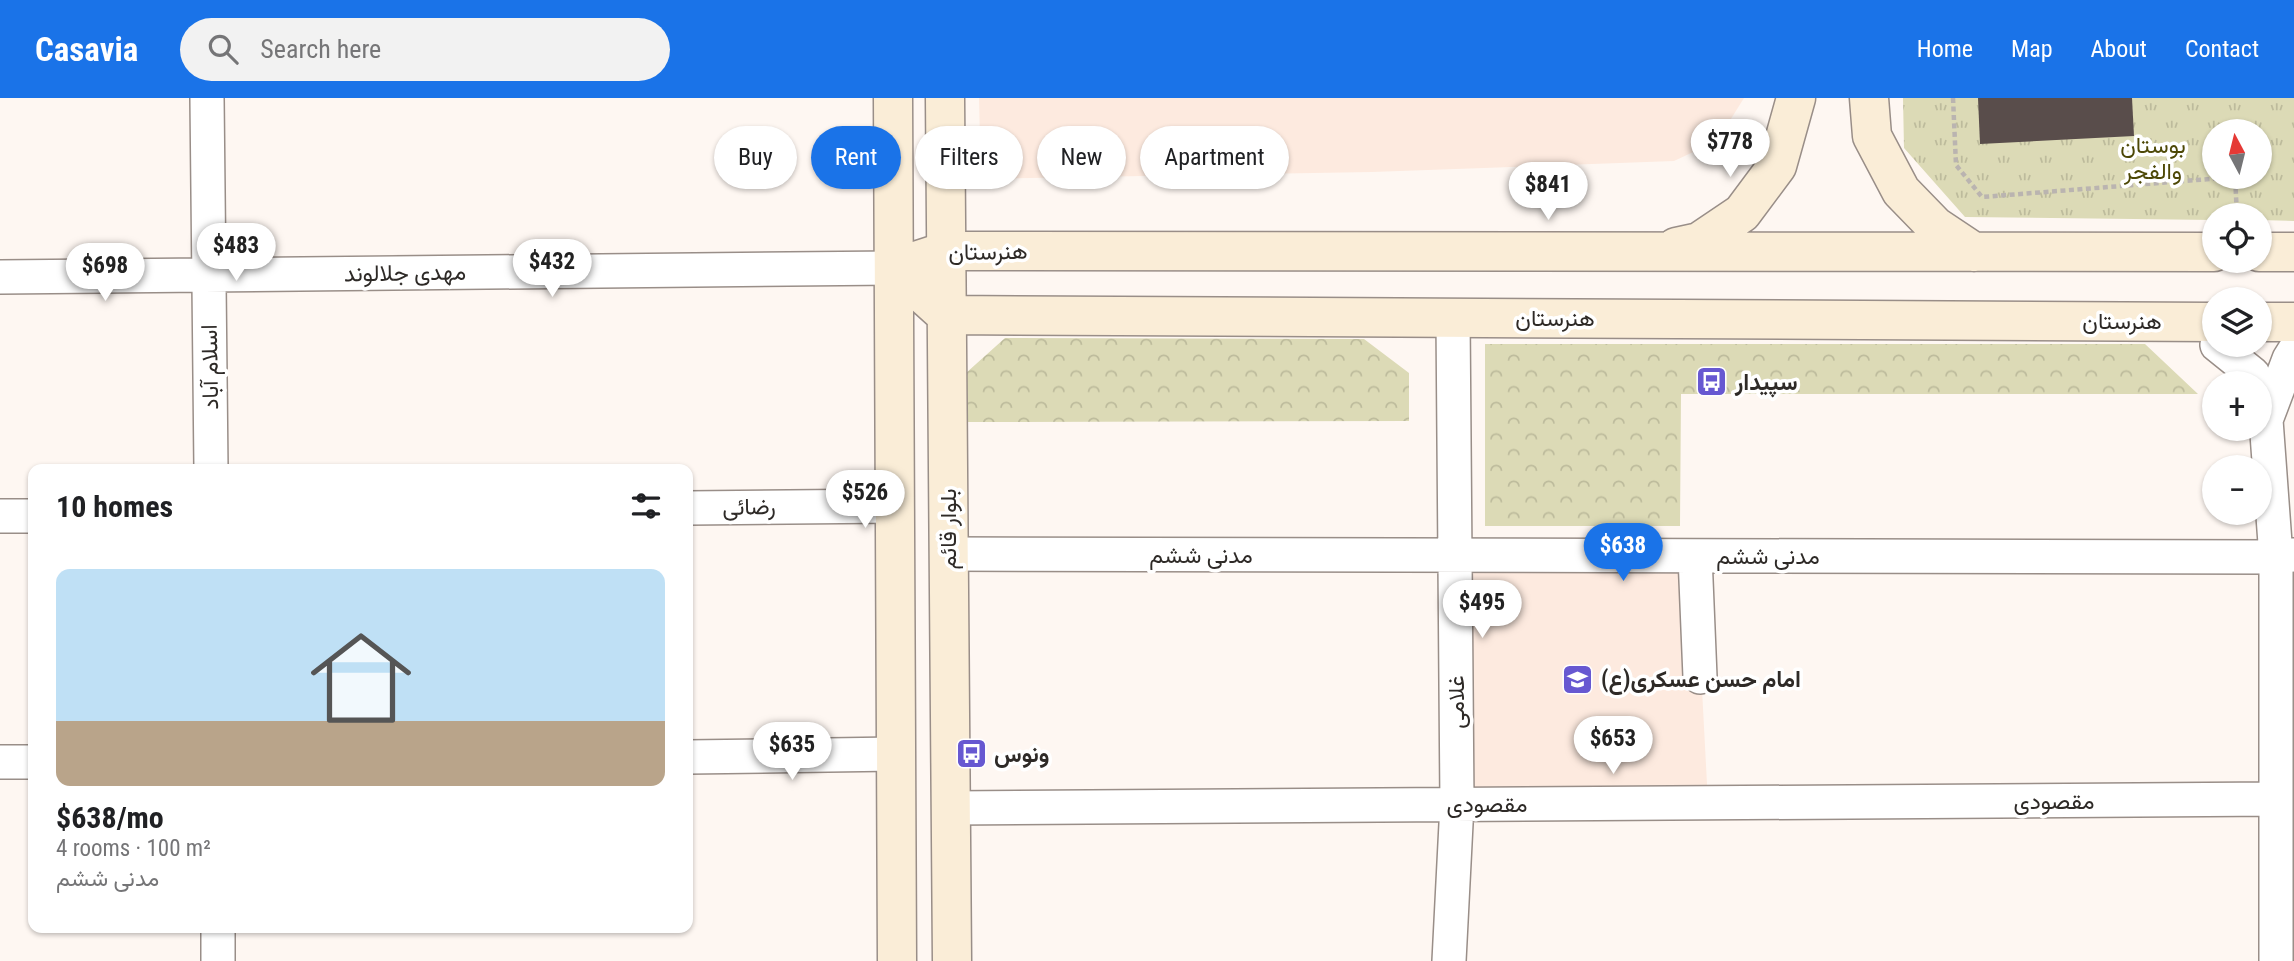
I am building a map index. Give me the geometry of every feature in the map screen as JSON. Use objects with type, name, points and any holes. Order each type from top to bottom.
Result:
[{"type":"main road","points":[[893,98],[897,961]]},
{"type":"main road","name":"بلوار قائم","points":[[945,98],[952,961]]},
{"type":"main road","points":[[1653,252],[1699,242],[1742,213],[1777,166],[1796,98]]},
{"type":"main road","points":[[1869,98],[1872,136],[1901,191],[1935,226],[1974,252]]},
{"type":"main road","name":"هنرستان","points":[[894,268],[946,251],[2202,252]]},
{"type":"main road","points":[[2272,252],[2294,251]]},
{"type":"main road","points":[[894,268],[946,315]]},
{"type":"main road","name":"هنرستان","points":[[946,315],[1453,317],[2202,333]]},
{"type":"main road","points":[[2272,322],[2294,322]]},
{"type":"street","name":"اسلام آباد","points":[[207,98],[211,464]]},
{"type":"street","name":"مهدی جلالوند","points":[[0,277],[894,268]]},
{"type":"street","name":"غلامی","points":[[1449,961],[1457,804],[1453,317]]},
{"type":"street","points":[[2272,390],[2294,351]]},
{"type":"street","points":[[2234,357],[2250,371]]},
{"type":"street","points":[[2267,441],[2285,556],[2276,799],[2285,867],[2276,961]]},
{"type":"street","name":"رضائی","points":[[693,508],[894,506]]},
{"type":"street","points":[[0,516],[28,516]]},
{"type":"street","name":"مدنی ششم","points":[[948,555],[2285,556]]},
{"type":"street","points":[[1695,556],[1700,677]]},
{"type":"street","points":[[693,757],[896,754]]},
{"type":"street","points":[[0,762],[28,762]]},
{"type":"street","name":"مقصودی","points":[[951,807],[2276,799]]},
{"type":"street","points":[[218,933],[218,961]]},
{"type":"path","points":[[1953,98],[1956,165],[1982,197],[2235,177],[2236,203]]},
{"type":"shaded area","points":[[979,98],[1744,98],[1729,122],[1706,146],[1674,161],[1289,173],[1289,126],[1140,126],[1140,176],[1126,176],[1126,126],[1037,126],[1037,178],[1023,178],[1023,126],[980,126]]},
{"type":"shaded area","name":"امام حسن عسکری(ع)","points":[[1455,556],[1695,556],[1708,803],[1457,804]]},
{"type":"green space","name":"بوستان والفجر","points":[[1903,98],[2294,98],[2294,221],[2272,220],[2272,203],[2202,203],[2202,220],[1965,217],[1904,148]]},
{"type":"green space","points":[[1005,338],[1364,339],[1409,373],[1409,421],[966,422],[966,373]]},
{"type":"green space","points":[[1485,344],[2145,344],[2198,394],[1681,394],[1680,526],[1485,526]]},
{"type":"building","points":[[1978,98],[2132,98],[2134,136],[1980,144]]},
{"type":"place","name":"سپیدار","points":[[1712,382]]},
{"type":"place","name":"امام حسن عسکری(ع)","points":[[1578,679]]},
{"type":"place","name":"ونوس","points":[[971,754]]}]
